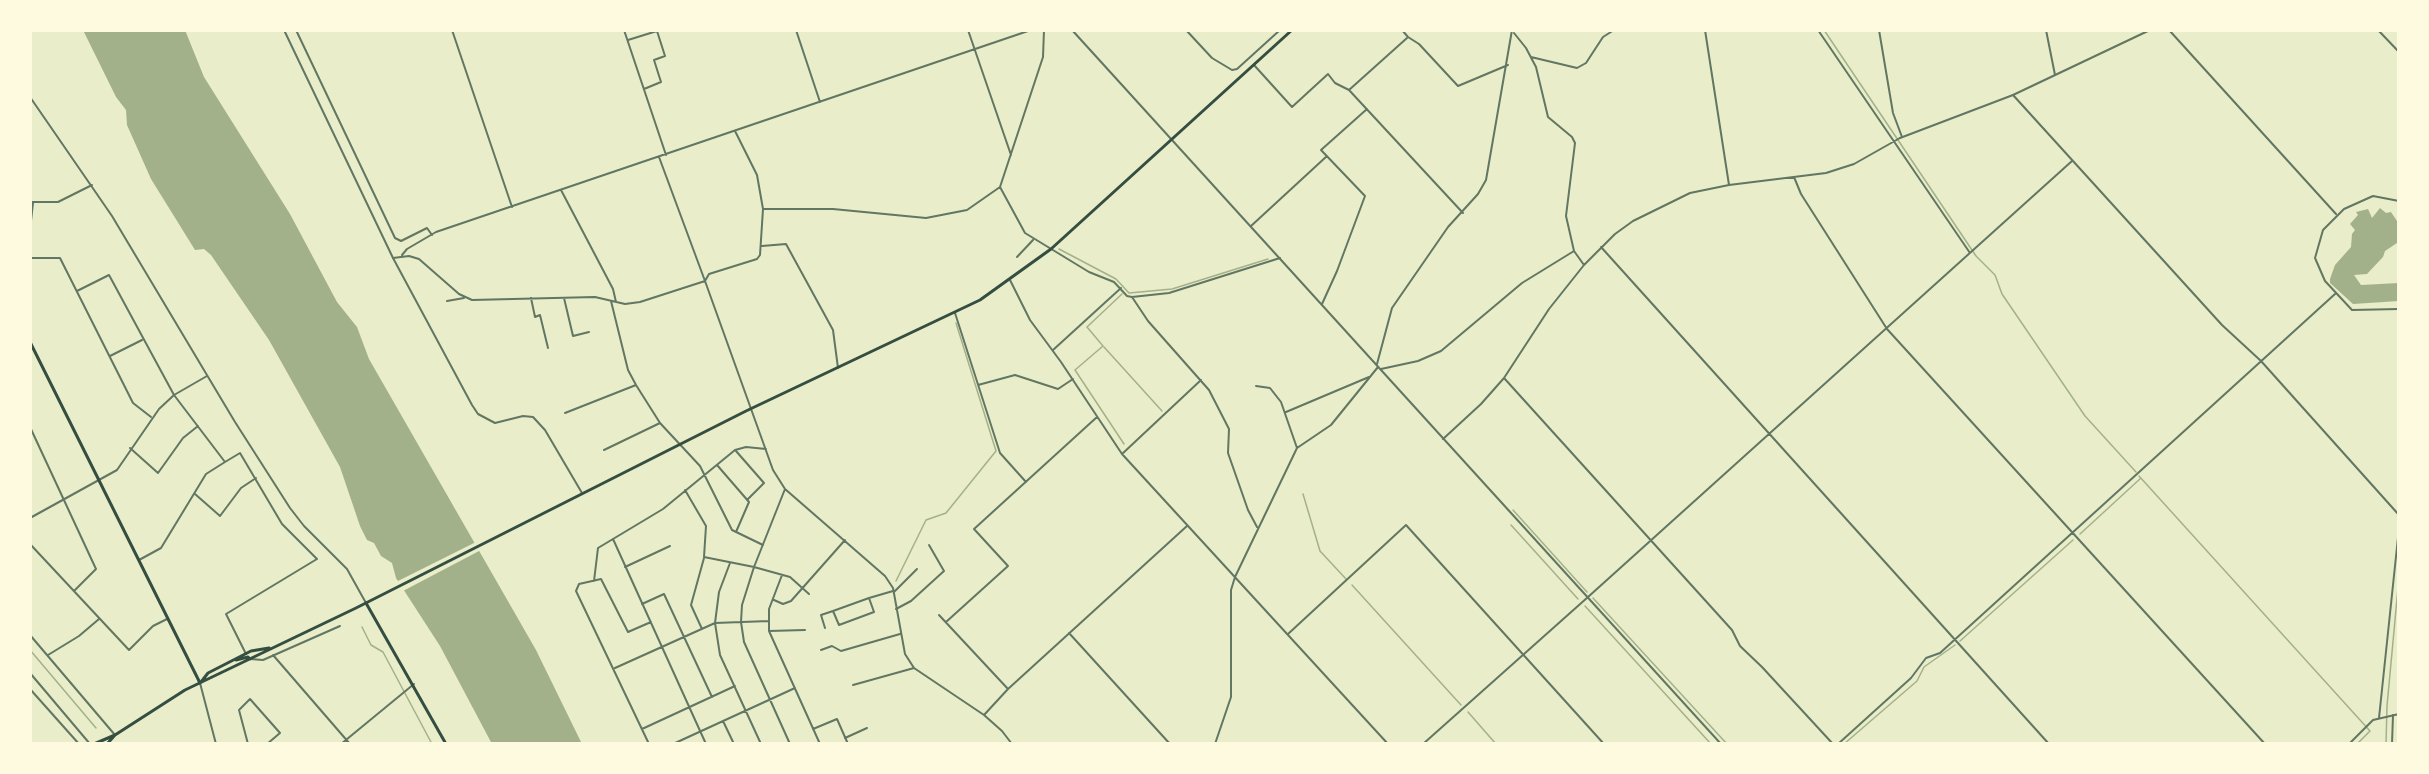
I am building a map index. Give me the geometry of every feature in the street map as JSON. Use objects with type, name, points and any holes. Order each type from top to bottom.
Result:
[{"type":"main road","points":[[92,744],[113,736],[147,713],[200,683],[272,647],[366,603],[750,409],[955,313],[1010,280],[1051,249],[1292,30]]},
{"type":"main road","points":[[30,342],[200,683]]},
{"type":"main road","points":[[366,603],[446,744]]},
{"type":"main road","points":[[200,683],[208,673],[246,654],[272,647]]},
{"type":"main road","points":[[234,660],[248,657],[250,659]]},
{"type":"main road","points":[[107,744],[113,736]]},
{"type":"street","points":[[284,30],[393,258],[478,414],[495,423],[524,416],[533,417],[545,430],[582,494]]},
{"type":"street","points":[[296,30],[395,238],[400,241],[427,228],[432,235]]},
{"type":"street","points":[[452,30],[512,207]]},
{"type":"street","points":[[624,30],[666,155]]},
{"type":"street","points":[[796,30],[820,102]]},
{"type":"street","points":[[968,30],[1011,155]]},
{"type":"street","points":[[402,255],[407,249],[432,235],[1031,30]]},
{"type":"street","points":[[763,210],[833,209],[926,219],[967,210],[1000,188],[1043,57],[1044,30]]},
{"type":"street","points":[[1072,30],[1721,744]]},
{"type":"street","points":[[1186,30],[1212,58],[1232,70],[1237,69],[1280,30]]},
{"type":"street","points":[[1402,30],[1419,44],[1458,86],[1508,65]]},
{"type":"street","points":[[1531,57],[1577,68],[1586,63],[1603,38],[1614,30]]},
{"type":"street","points":[[1705,30],[1729,185]]},
{"type":"street","points":[[1818,30],[1972,252]]},
{"type":"street","points":[[1879,30],[1893,113],[1901,138]]},
{"type":"street","points":[[2046,30],[2055,75]]},
{"type":"street","points":[[1443,439],[1481,404],[1504,378],[1549,309],[1584,265],[1624,228],[1653,209],[1690,193],[1729,185],[1826,173],[1854,164],[1901,138],[2013,95],[2150,30]]},
{"type":"street","points":[[2169,30],[2336,214]]},
{"type":"street","points":[[2378,30],[2399,52]]},
{"type":"street","points":[[627,41],[657,31],[665,56],[654,60],[661,82],[644,89]]},
{"type":"street","points":[[1513,31],[1531,57],[1548,117],[1572,137],[1575,143],[1566,216],[1574,251],[1584,265]]},
{"type":"street","points":[[1215,744],[1231,697],[1231,590],[1235,577],[1297,448],[1331,425],[1379,366],[1392,308],[1448,227],[1478,194],[1490,167],[1513,31]]},
{"type":"street","points":[[1349,90],[1408,37]]},
{"type":"street","points":[[1254,65],[1292,107],[1328,74],[1335,83],[1349,90],[1463,213]]},
{"type":"street","points":[[2013,95],[2222,325],[2261,361],[2399,515]]},
{"type":"street","points":[[30,97],[134,251],[207,376],[300,522],[347,569],[366,603]]},
{"type":"street","points":[[1322,304],[1337,272],[1365,196],[1321,150],[1367,109]]},
{"type":"street","points":[[447,302],[464,298],[487,301],[595,297],[616,302],[640,302],[705,281],[709,274],[757,259],[762,246],[763,210],[757,176],[735,131]]},
{"type":"street","points":[[1251,226],[1327,156]]},
{"type":"street","points":[[659,157],[773,470],[786,489],[885,576],[893,592],[905,654],[914,669],[984,715],[1002,731],[1012,744]]},
{"type":"street","points":[[1423,744],[2072,161]]},
{"type":"street","points":[[1794,177],[1801,194],[1887,329],[2265,744]]},
{"type":"street","points":[[30,230],[32,202],[67,199],[92,186]]},
{"type":"street","points":[[1000,188],[1011,204],[1019,225],[1033,240],[1121,288],[1132,297],[1148,321],[1202,380],[1230,429],[1228,453],[1248,510],[1257,528]]},
{"type":"street","points":[[561,190],[613,289],[616,302]]},
{"type":"street","points":[[2399,201],[2367,197],[2336,214],[2323,230],[2315,258],[2335,294],[2352,310],[2399,309]]},
{"type":"street","points":[[1017,257],[1033,240]]},
{"type":"street","points":[[762,246],[786,244],[833,330],[838,368]]},
{"type":"street","points":[[1601,248],[2049,744]]},
{"type":"street","points":[[1379,366],[1418,361],[1441,351],[1522,283],[1574,251]]},
{"type":"street","points":[[393,258],[402,255],[428,264],[464,298]]},
{"type":"street","points":[[30,258],[60,258],[133,403],[151,417]]},
{"type":"street","points":[[1132,297],[1169,293],[1280,258]]},
{"type":"street","points":[[77,291],[108,275],[174,395],[225,462]]},
{"type":"street","points":[[1010,280],[1030,320],[1073,379],[1122,454],[1388,744]]},
{"type":"street","points":[[1053,350],[1121,288]]},
{"type":"street","points":[[1838,744],[1911,678],[1926,658],[1940,653],[2335,294]]},
{"type":"street","points":[[531,298],[535,317],[540,315],[548,348]]},
{"type":"street","points":[[564,298],[573,336],[589,333]]},
{"type":"street","points":[[611,301],[628,370],[636,385],[660,423],[700,466],[717,505],[732,530],[763,545]]},
{"type":"street","points":[[955,313],[1000,453],[1026,482]]},
{"type":"street","points":[[110,356],[142,339]]},
{"type":"street","points":[[978,385],[1015,375],[1058,389],[1073,379]]},
{"type":"street","points":[[30,518],[117,470],[151,417],[174,395],[207,376]]},
{"type":"street","points":[[1286,412],[1370,377]]},
{"type":"street","points":[[1504,378],[1731,630],[1740,646],[1833,744]]},
{"type":"street","points":[[1122,454],[1202,380]]},
{"type":"street","points":[[565,413],[636,385]]},
{"type":"street","points":[[1257,386],[1270,388],[1286,412],[1297,448]]},
{"type":"street","points":[[946,622],[1008,566],[974,529],[1098,417]]},
{"type":"street","points":[[604,450],[660,423]]},
{"type":"street","points":[[130,448],[158,473],[183,438],[198,426]]},
{"type":"street","points":[[30,429],[65,499],[96,569],[74,591]]},
{"type":"street","points":[[594,581],[598,548],[663,509],[735,450],[746,447],[766,449]]},
{"type":"street","points":[[735,450],[764,483],[747,500],[736,532]]},
{"type":"street","points":[[139,560],[161,548],[206,474],[240,453],[282,524],[317,559],[226,614],[246,654]]},
{"type":"street","points":[[716,465],[747,500]]},
{"type":"street","points":[[195,494],[220,516],[241,488],[256,478]]},
{"type":"street","points":[[786,489],[754,567],[742,605],[741,622],[744,642],[790,744]]},
{"type":"street","points":[[685,490],[706,526],[704,557],[691,605],[702,629]]},
{"type":"street","points":[[1288,634],[1406,525],[1604,744]]},
{"type":"street","points":[[984,715],[1008,688],[1187,526]]},
{"type":"street","points":[[2380,718],[2399,528]]},
{"type":"street","points":[[613,539],[706,744]]},
{"type":"street","points":[[773,600],[783,604],[791,601],[844,540]]},
{"type":"street","points":[[30,544],[129,650],[153,626],[168,619]]},
{"type":"street","points":[[896,609],[911,601],[944,571],[929,545]]},
{"type":"street","points":[[625,567],[670,546]]},
{"type":"street","points":[[704,557],[790,577],[809,594]]},
{"type":"street","points":[[730,563],[719,592],[715,623],[720,655],[761,744]]},
{"type":"street","points":[[825,628],[821,615],[893,592],[918,569]]},
{"type":"street","points":[[782,575],[773,600],[769,631],[820,744]]},
{"type":"street","points":[[649,744],[615,668],[576,591],[579,584],[602,579],[628,632],[651,622]]},
{"type":"street","points":[[642,604],[664,594],[712,697]]},
{"type":"street","points":[[833,611],[839,625],[848,622],[873,612],[869,598]]},
{"type":"street","points":[[939,615],[1008,688]]},
{"type":"street","points":[[48,655],[79,636],[99,619]]},
{"type":"street","points":[[615,668],[715,623],[769,621]]},
{"type":"street","points":[[250,659],[263,660],[340,626]]},
{"type":"street","points":[[769,631],[805,630]]},
{"type":"street","points":[[821,650],[832,646],[841,651],[900,633]]},
{"type":"street","points":[[1070,633],[1170,744]]},
{"type":"street","points":[[30,634],[113,736]]},
{"type":"street","points":[[273,656],[350,744]]},
{"type":"street","points":[[853,685],[914,669]]},
{"type":"street","points":[[30,673],[92,744]]},
{"type":"street","points":[[200,683],[216,744]]},
{"type":"street","points":[[341,744],[414,684]]},
{"type":"street","points":[[642,729],[735,686]]},
{"type":"street","points":[[675,744],[795,688]]},
{"type":"street","points":[[30,689],[79,744]]},
{"type":"street","points":[[248,744],[239,710],[250,699],[280,733],[267,744]]},
{"type":"street","points":[[2349,744],[2366,726],[2380,718],[2399,714]]},
{"type":"street","points":[[2391,716],[2392,744]]},
{"type":"street","points":[[813,729],[837,719],[848,744]]},
{"type":"street","points":[[723,721],[734,744]]},
{"type":"street","points":[[845,738],[867,728]]},
{"type":"shaded area","points":[[83,30],[185,30],[204,77],[290,214],[337,302],[357,327],[369,359],[536,650],[582,744],[492,744],[440,646],[396,578],[392,563],[381,556],[374,543],[367,540],[340,467],[269,340],[211,255],[204,249],[195,250],[151,179],[127,125],[126,110],[116,97]]},
{"type":"shaded area","points":[[2380,208],[2386,213],[2391,212],[2399,224],[2397,243],[2385,251],[2383,257],[2367,274],[2354,275],[2361,285],[2399,283],[2399,301],[2353,304],[2330,283],[2330,279],[2335,265],[2351,247],[2352,234],[2355,230],[2350,224],[2358,215],[2356,212],[2368,209],[2372,218]]},
{"type":"pier","points":[[476,542],[481,550],[403,591],[396,582]]},
{"type":"waterway","points":[[1824,30],[1976,256],[1995,275],[2002,294],[2085,416],[2136,472]]},
{"type":"waterway","points":[[1059,249],[1116,279],[1129,293],[1172,289],[1268,259]]},
{"type":"waterway","points":[[1122,294],[1087,327],[1103,346],[1075,370],[1124,444]]},
{"type":"waterway","points":[[896,581],[926,520],[946,513],[996,451],[956,323]]},
{"type":"waterway","points":[[1104,347],[1162,411]]},
{"type":"waterway","points":[[2139,476],[2370,731],[2357,744]]},
{"type":"waterway","points":[[2080,534],[2141,478]]},
{"type":"waterway","points":[[1303,494],[1320,551],[1346,579]]},
{"type":"waterway","points":[[1513,510],[1587,592]]},
{"type":"waterway","points":[[1511,525],[1578,599]]},
{"type":"waterway","points":[[1960,641],[2073,540]]},
{"type":"waterway","points":[[2386,744],[2387,706],[2399,577]]},
{"type":"waterway","points":[[1352,585],[1461,705]]},
{"type":"waterway","points":[[1593,598],[1727,744]]},
{"type":"waterway","points":[[1585,606],[1711,744]]},
{"type":"waterway","points":[[362,627],[371,645],[383,652],[432,744]]},
{"type":"waterway","points":[[1844,744],[1917,681],[1924,667],[1955,645]]},
{"type":"waterway","points":[[30,650],[96,728]]},
{"type":"waterway","points":[[1468,712],[1496,744]]}]
